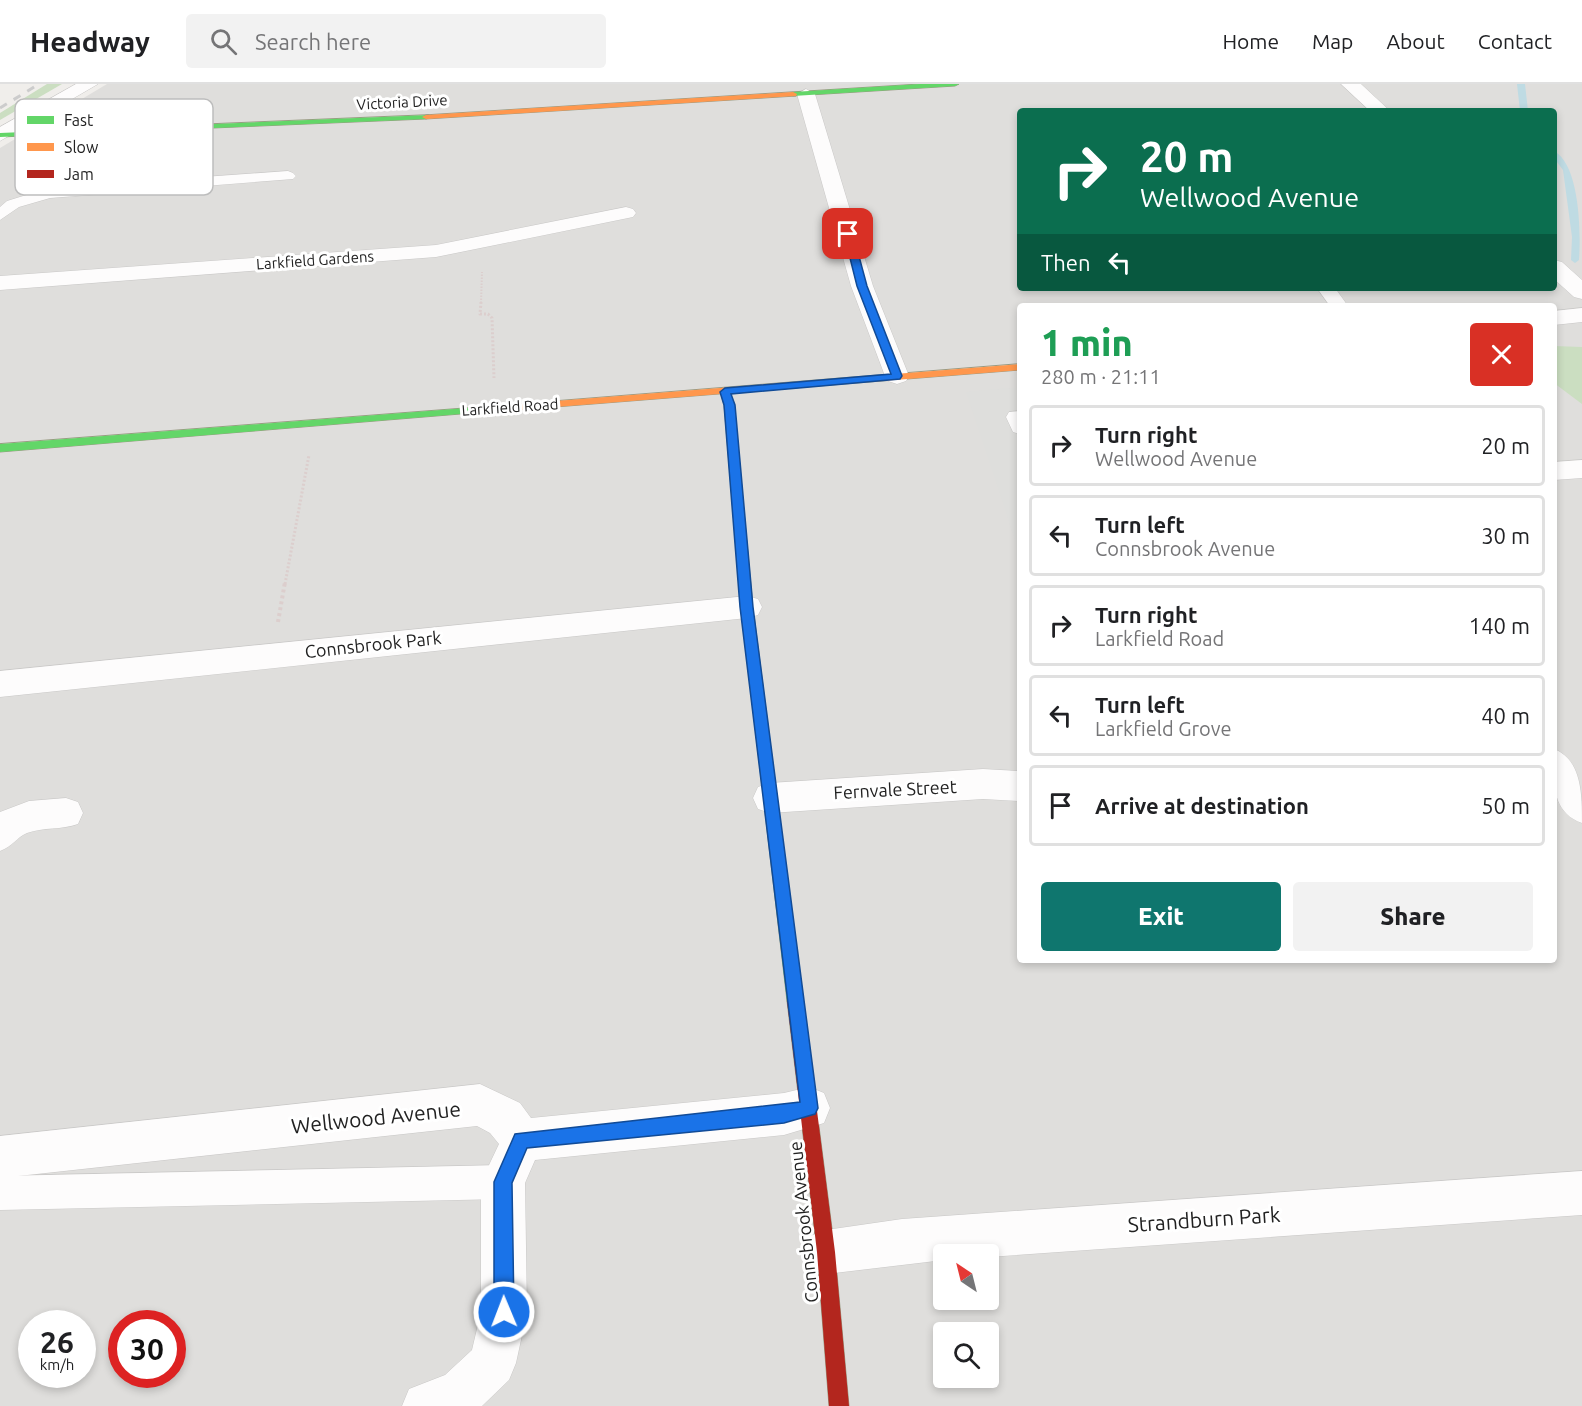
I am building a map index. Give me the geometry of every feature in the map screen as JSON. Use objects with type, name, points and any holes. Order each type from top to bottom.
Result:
[{"type":"street","points":[[62,99],[88,84]]},
{"type":"street","name":"Victoria Drive","points":[[213,127],[381,120],[955,84]]},
{"type":"street","points":[[1350,84],[1378,108]]},
{"type":"street","points":[[806,93],[862,286],[897,376]]},
{"type":"street","points":[[0,135],[15,126]]},
{"type":"street","name":"Victoria Drive","points":[[0,135],[15,134]]},
{"type":"street","name":"Larkfield Gardens","points":[[0,284],[436,251],[626,213]]},
{"type":"street","points":[[1557,270],[1582,292]]},
{"type":"street","points":[[1557,318],[1582,315]]},
{"type":"street","name":"Larkfield Road","points":[[0,448],[1017,367]]},
{"type":"street","name":"Connsbrook Avenue","points":[[725,392],[729,405],[747,607],[826,1252],[839,1406]]},
{"type":"street","points":[[1557,471],[1582,469]]},
{"type":"street","name":"Connsbrook Park","points":[[0,684],[747,607]]},
{"type":"street","points":[[1557,768],[1582,808]]},
{"type":"street","name":"Fernvale Street","points":[[770,798],[983,784],[1017,786]]},
{"type":"street","points":[[0,835],[4,827],[29,816],[66,813]]},
{"type":"street","name":"Wellwood Avenue","points":[[0,1157],[480,1105],[506,1118],[522,1140]]},
{"type":"street","points":[[426,1406],[461,1393],[492,1363],[504,1312],[503,1182],[522,1140],[784,1114],[809,1108]]},
{"type":"street","name":"Strandburn Park","points":[[826,1252],[902,1241],[1582,1193]]},
{"type":"lane","points":[[213,181],[288,176]]},
{"type":"lane","points":[[0,215],[13,204],[42,195]]},
{"type":"lane","points":[[1328,291],[1338,303]]},
{"type":"lane","points":[[0,1193],[503,1182]]},
{"type":"path","points":[[482,241],[480,314],[488,314],[492,318],[494,409]]},
{"type":"path","points":[[271,655],[314,422]]},
{"type":"shaded area","points":[[107,84],[1582,84],[1582,1406],[0,1406],[0,148],[15,139],[15,195],[213,195],[213,99],[82,99]]},
{"type":"shaded area","points":[[1017,387],[1017,546],[966,392]]},
{"type":"green space","points":[[47,84],[62,84],[36,99],[23,99]]},
{"type":"green space","points":[[15,104],[15,111],[0,120],[0,113]]},
{"type":"green space","points":[[1557,346],[1582,347],[1582,404],[1557,385]]},
{"type":"waterway","points":[[1521,84],[1524,108]]},
{"type":"waterway","points":[[1557,157],[1567,170],[1576,237],[1575,260]]},
{"type":"railway","points":[[0,108],[39,84]]},
{"type":"traffic: fast","points":[[793,94],[955,84]]},
{"type":"traffic: fast","points":[[213,126],[426,117]]},
{"type":"traffic: fast","points":[[0,135],[15,134]]},
{"type":"traffic: fast","points":[[725,391],[729,405],[747,607],[795,1001]]},
{"type":"traffic: fast","points":[[0,448],[505,408]]},
{"type":"traffic: slow","points":[[426,117],[793,94]]},
{"type":"traffic: slow","points":[[505,408],[1017,367]]},
{"type":"traffic: jam","points":[[795,1001],[826,1252],[839,1406]]},
{"type":"route","points":[[504,1312],[503,1182],[522,1140],[784,1114],[809,1108],[747,607],[729,405],[725,392],[897,376],[862,286],[848,234]]}]
